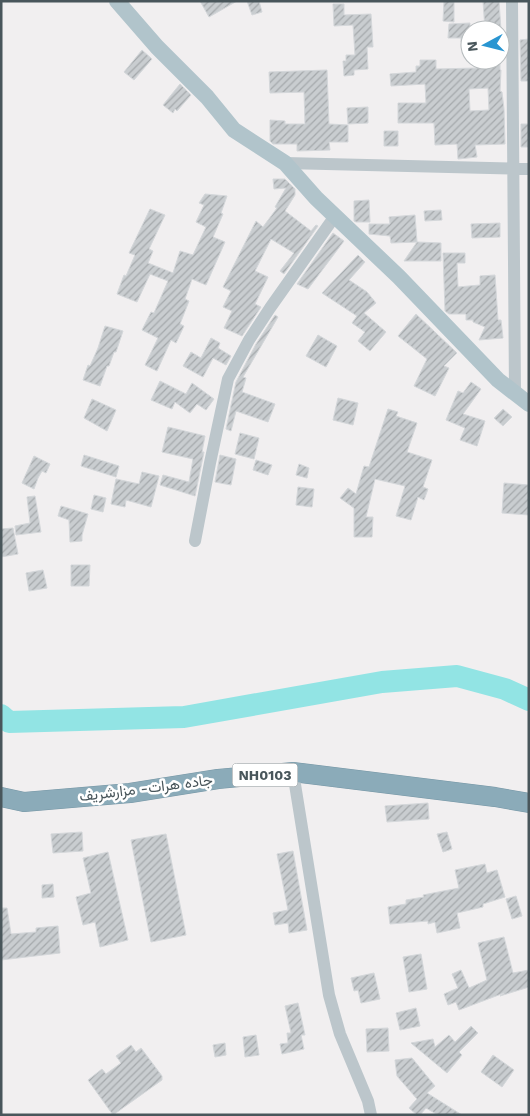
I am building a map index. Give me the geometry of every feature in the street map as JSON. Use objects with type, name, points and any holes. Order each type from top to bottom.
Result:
[{"type":"highway","name":"جاده هرات- مزارشریف","points":[[1,798],[24,802],[130,794],[218,779],[293,772],[529,803]]},
{"type":"main road","points":[[117,1],[156,46],[207,97],[234,130],[285,163],[316,198],[399,277],[498,380],[529,404]]},
{"type":"street","points":[[512,1],[515,394]]},
{"type":"street","points":[[285,163],[529,169]]},
{"type":"street","points":[[195,541],[228,379],[270,308],[335,216]]},
{"type":"street","points":[[293,772],[329,995],[340,1034],[372,1115]]},
{"type":"building","points":[[200,1],[237,1],[209,17]]},
{"type":"building","points":[[247,1],[259,1],[262,12],[252,15]]},
{"type":"building","points":[[444,1],[454,1],[454,22],[443,21]]},
{"type":"building","points":[[483,1],[499,1],[500,20],[484,20]]},
{"type":"building","points":[[333,4],[344,4],[344,15],[371,14],[373,47],[367,47],[368,69],[354,70],[354,75],[344,76],[343,61],[346,61],[346,55],[355,55],[353,25],[334,26]]},
{"type":"building","points":[[460,23],[460,38],[448,38],[449,24]]},
{"type":"building","points":[[529,39],[529,81],[521,81],[520,40]]},
{"type":"building","points":[[142,50],[152,59],[134,80],[124,72]]},
{"type":"building","points":[[420,60],[436,60],[436,69],[501,70],[500,91],[502,92],[504,109],[505,144],[475,145],[477,157],[458,159],[457,144],[435,145],[434,123],[398,123],[398,103],[426,103],[425,84],[391,86],[390,74],[416,72],[416,66],[420,66]],"holes":[[[488,88],[489,110],[470,111],[469,89]]]},
{"type":"building","points":[[327,70],[329,124],[348,125],[348,142],[329,142],[330,150],[297,151],[297,144],[273,144],[270,141],[270,120],[285,121],[285,124],[305,124],[304,92],[270,93],[269,72]]},
{"type":"building","points":[[180,84],[191,95],[173,113],[163,105]]},
{"type":"building","points":[[368,107],[368,123],[348,124],[347,108]]},
{"type":"building","points":[[521,124],[529,124],[529,147],[521,147]]},
{"type":"building","points":[[384,131],[398,131],[398,146],[384,146]]},
{"type":"building","points":[[273,179],[285,179],[295,189],[295,195],[285,211],[311,231],[316,225],[318,226],[284,274],[280,271],[294,253],[271,239],[255,271],[268,277],[255,304],[261,307],[242,336],[224,328],[232,311],[223,307],[231,291],[223,287],[256,221],[263,227],[277,208],[275,207],[286,188],[274,189]]},
{"type":"building","points":[[205,194],[227,196],[221,213],[223,214],[213,237],[225,242],[206,285],[192,279],[185,299],[189,301],[180,324],[184,326],[176,343],[171,340],[157,371],[145,365],[158,338],[142,330],[151,312],[154,313],[168,281],[150,274],[137,302],[117,294],[124,275],[126,276],[135,255],[129,253],[150,209],[165,215],[149,249],[153,251],[148,263],[173,273],[180,251],[193,255],[206,227],[196,222],[204,205],[199,203]]},
{"type":"building","points":[[369,200],[370,222],[354,221],[354,201]]},
{"type":"building","points":[[441,210],[442,220],[425,221],[424,211]]},
{"type":"building","points":[[415,215],[417,242],[391,243],[390,236],[369,234],[369,224],[390,224],[389,217]]},
{"type":"building","points":[[500,223],[500,237],[472,238],[471,224]]},
{"type":"building","points":[[333,233],[344,241],[308,289],[297,284]]},
{"type":"building","points":[[417,242],[441,243],[441,261],[404,261]]},
{"type":"building","points":[[443,253],[465,253],[465,263],[457,263],[458,287],[480,285],[480,276],[495,275],[498,320],[501,320],[503,338],[479,340],[485,327],[473,322],[473,320],[466,320],[466,314],[449,314],[445,311]]},
{"type":"building","points":[[358,255],[365,262],[349,280],[367,292],[376,303],[364,313],[386,332],[370,351],[358,341],[365,332],[352,323],[357,316],[322,293]]},
{"type":"building","points":[[416,314],[457,353],[444,366],[449,368],[435,396],[414,386],[427,359],[398,336]]},
{"type":"building","points":[[275,315],[278,317],[243,377],[246,378],[242,392],[275,404],[268,422],[236,411],[231,431],[226,429],[236,382],[256,344]]},
{"type":"building","points":[[105,326],[123,331],[116,352],[114,352],[109,366],[107,366],[100,386],[83,380],[88,365],[90,366],[98,348]]},
{"type":"building","points":[[318,335],[337,346],[326,367],[306,356]]},
{"type":"building","points":[[211,338],[220,343],[218,348],[231,356],[226,365],[213,358],[203,377],[183,366],[191,352],[201,358]]},
{"type":"building","points":[[160,381],[186,394],[192,383],[214,399],[206,410],[197,404],[190,413],[175,402],[172,409],[151,400]]},
{"type":"building","points":[[471,382],[481,389],[463,414],[485,421],[477,446],[460,440],[465,428],[446,420],[458,391],[463,393]]},
{"type":"building","points":[[338,398],[358,403],[353,425],[333,420]]},
{"type":"building","points":[[92,399],[116,410],[107,431],[84,418]]},
{"type":"building","points":[[388,409],[398,412],[396,416],[417,423],[407,452],[432,460],[423,487],[428,489],[424,500],[418,497],[411,520],[396,516],[405,486],[375,479],[366,517],[373,517],[372,537],[354,537],[354,508],[340,498],[348,488],[356,494],[364,466],[369,467]]},
{"type":"building","points":[[503,409],[512,417],[503,426],[494,418]]},
{"type":"building","points":[[168,427],[205,436],[202,452],[204,452],[195,496],[160,485],[163,475],[189,482],[193,459],[162,452]]},
{"type":"building","points":[[240,433],[259,438],[254,459],[235,454]]},
{"type":"building","points":[[84,455],[119,466],[116,477],[81,466]]},
{"type":"building","points":[[220,455],[236,459],[231,485],[215,482]]},
{"type":"building","points":[[34,456],[50,464],[46,473],[42,471],[34,489],[22,483]]},
{"type":"building","points":[[256,460],[272,465],[268,475],[253,470]]},
{"type":"building","points":[[299,464],[309,468],[307,478],[296,475]]},
{"type":"building","points":[[142,472],[159,476],[151,507],[126,500],[125,507],[111,504],[116,479],[139,484]]},
{"type":"building","points":[[504,483],[529,485],[529,515],[502,513]]},
{"type":"building","points":[[298,487],[314,489],[312,507],[296,505]]},
{"type":"building","points":[[94,495],[106,498],[103,512],[91,509]]},
{"type":"building","points":[[35,496],[41,532],[16,535],[15,526],[30,523],[27,497]]},
{"type":"building","points":[[61,506],[88,514],[82,541],[70,542],[69,520],[58,516]]},
{"type":"building","points":[[13,528],[18,554],[1,557],[1,529]]},
{"type":"building","points":[[71,565],[90,565],[89,586],[71,586]]},
{"type":"building","points":[[43,570],[47,588],[29,591],[26,573]]},
{"type":"building","points":[[428,803],[429,819],[387,822],[385,806]]},
{"type":"building","points":[[82,832],[83,851],[53,853],[51,834]]},
{"type":"building","points":[[447,832],[452,849],[443,852],[437,834]]},
{"type":"building","points":[[166,834],[186,935],[151,942],[131,840]]},
{"type":"building","points":[[293,851],[307,930],[289,933],[288,923],[275,925],[273,913],[288,910],[277,854]]},
{"type":"building","points":[[108,852],[128,940],[100,947],[95,922],[83,925],[76,897],[91,893],[83,858]]},
{"type":"building","points":[[485,864],[487,873],[497,870],[505,897],[483,904],[483,907],[457,913],[460,928],[437,933],[435,922],[428,924],[428,921],[390,924],[388,907],[406,904],[406,900],[424,897],[423,895],[459,888],[455,870]]},
{"type":"building","points":[[53,884],[54,897],[42,898],[42,885]]},
{"type":"building","points":[[516,896],[522,916],[512,919],[506,899]]},
{"type":"building","points":[[1,908],[7,908],[11,934],[36,932],[36,928],[58,926],[60,953],[1,960]]},
{"type":"building","points":[[504,937],[513,973],[529,970],[529,987],[500,996],[504,993],[459,1010],[456,1002],[448,1005],[444,994],[458,988],[452,974],[461,970],[469,988],[487,980],[478,943]]},
{"type":"building","points":[[421,954],[427,989],[409,992],[403,957]]},
{"type":"building","points":[[374,973],[380,999],[361,1003],[358,990],[354,991],[351,978]]},
{"type":"building","points":[[298,1003],[305,1035],[301,1035],[304,1049],[282,1054],[280,1044],[288,1043],[287,1033],[291,1033],[285,1006]]},
{"type":"building","points":[[416,1008],[420,1026],[400,1030],[396,1013]]},
{"type":"building","points":[[471,1026],[478,1033],[459,1052],[462,1055],[447,1073],[411,1043],[433,1039],[435,1047],[449,1035],[455,1042]]},
{"type":"building","points":[[388,1028],[389,1051],[367,1052],[366,1029]]},
{"type":"building","points":[[256,1035],[259,1055],[245,1057],[243,1037]]},
{"type":"building","points":[[225,1043],[226,1055],[215,1057],[213,1045]]},
{"type":"building","points":[[131,1045],[136,1052],[141,1048],[162,1076],[162,1080],[113,1115],[88,1080],[102,1069],[106,1074],[121,1063],[116,1056]]},
{"type":"building","points":[[493,1055],[514,1070],[502,1087],[481,1072]]},
{"type":"building","points":[[412,1058],[435,1086],[427,1093],[462,1115],[438,1115],[426,1108],[420,1115],[417,1115],[409,1108],[417,1099],[397,1076],[395,1060]]},
{"type":"waterway","points":[[1,715],[9,722],[184,717],[382,682],[457,676],[505,689],[529,700]]}]
